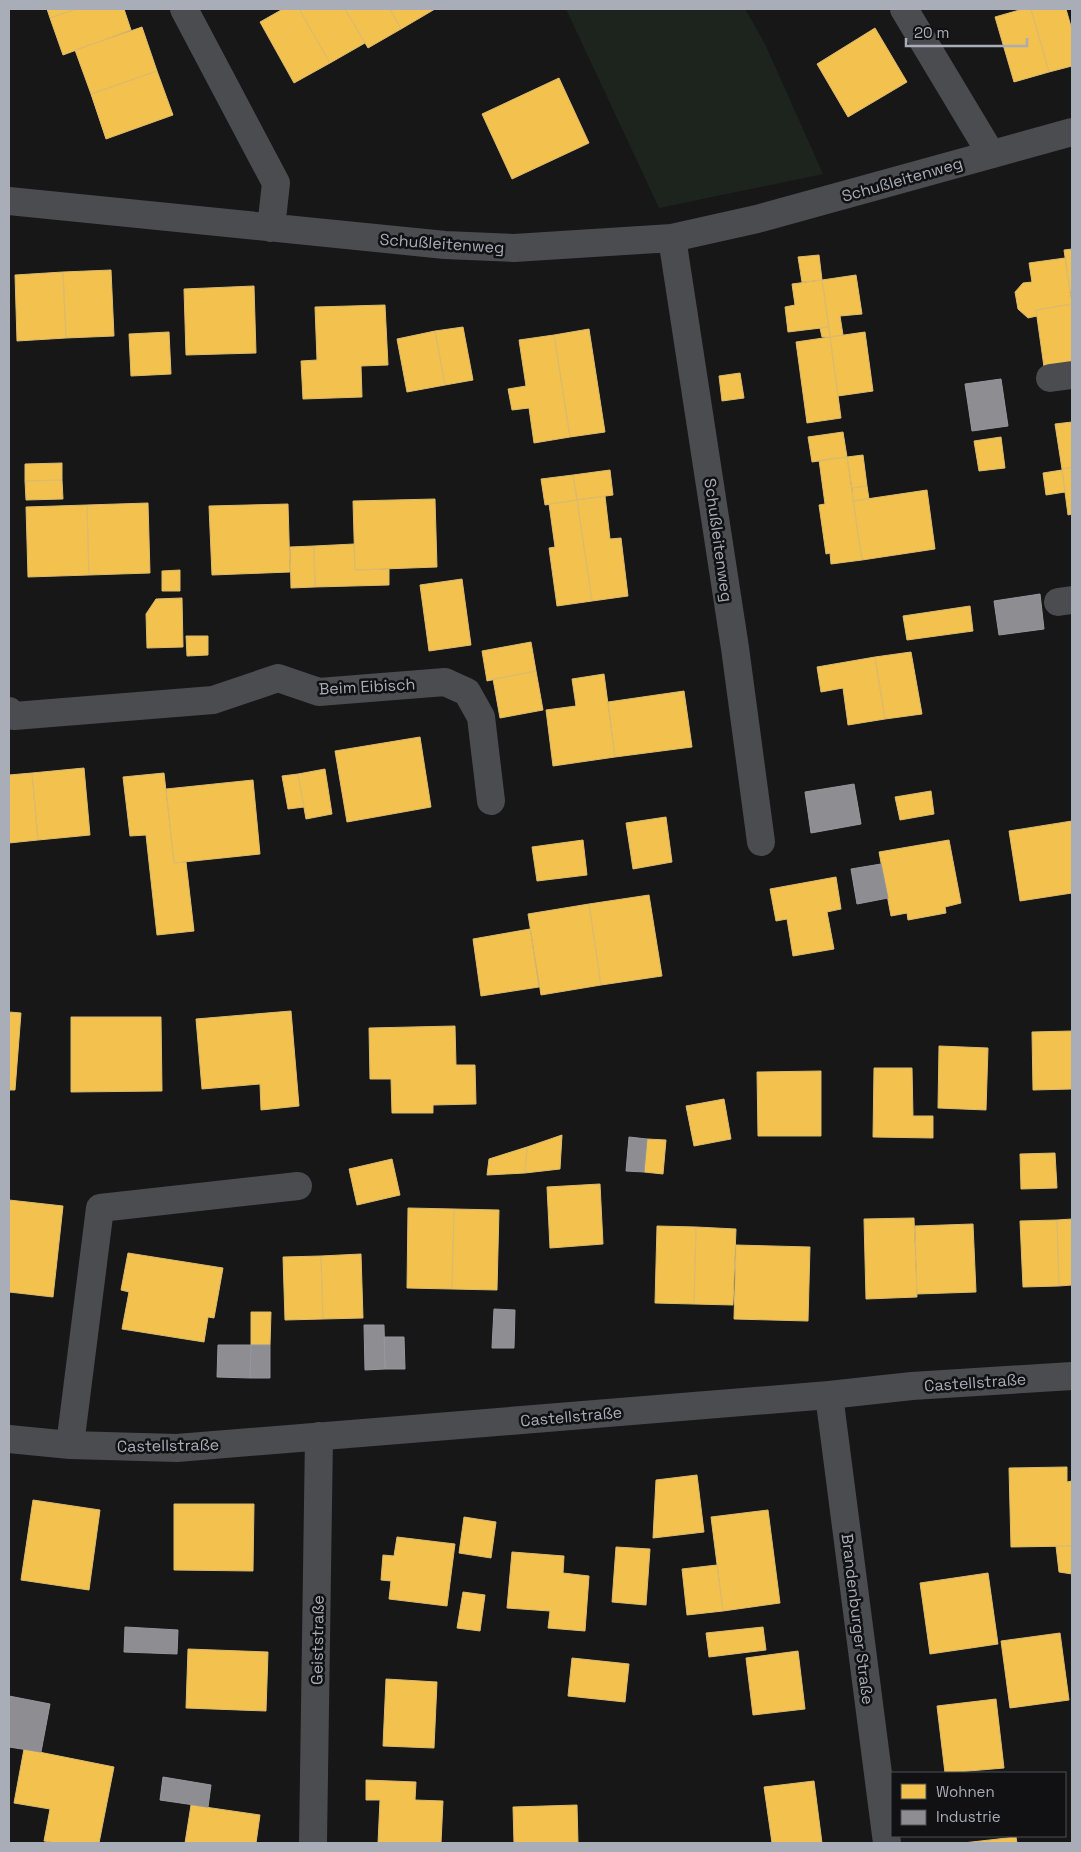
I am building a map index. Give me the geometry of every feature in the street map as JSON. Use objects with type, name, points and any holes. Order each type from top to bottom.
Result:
[{"type":"street","points":[[904,9],[991,154]]},
{"type":"street","points":[[187,10],[276,183],[272,228]]},
{"type":"street","name":"Schußleitenweg","points":[[9,201],[444,245],[514,248],[672,238],[758,219],[1072,132]]},
{"type":"street","name":"Schußleitenweg","points":[[672,238],[736,648],[761,842]]},
{"type":"street","name":"Beim Eibisch","points":[[9,711],[14,716],[213,700],[278,678],[319,692],[445,682],[467,692],[481,717],[491,801]]},
{"type":"street","points":[[70,1445],[100,1208],[298,1186]]},
{"type":"street","name":"Castellstraße","points":[[9,1439],[70,1445],[178,1448],[828,1395],[912,1386],[1072,1376]]},
{"type":"street","name":"Brandenburger Straße","points":[[828,1395],[887,1843]]},
{"type":"street","name":"Geiststraße","points":[[313,1843],[320,1436]]},
{"type":"shaded area","points":[[566,9],[745,9],[765,44],[823,174],[659,208]]},
{"type":"building: Wohnen","points":[[47,9],[76,9],[50,18]]},
{"type":"building: Wohnen","points":[[76,9],[124,9],[131,30],[63,55],[50,18]]},
{"type":"building: Wohnen","points":[[283,9],[299,9],[330,63],[294,83],[260,22]]},
{"type":"building: Wohnen","points":[[299,9],[345,9],[365,43],[330,63]]},
{"type":"building: Wohnen","points":[[345,9],[390,9],[401,29],[368,48]]},
{"type":"building: Wohnen","points":[[390,9],[435,9],[401,29]]},
{"type":"building: Wohnen","points":[[1023,9],[1031,9],[1049,72],[1014,82],[995,17]]},
{"type":"building: Wohnen","points":[[1031,9],[1066,9],[1072,30],[1072,66],[1049,72]]},
{"type":"building: Wohnen","points":[[142,27],[157,71],[91,94],[75,50]]},
{"type":"building: Wohnen","points":[[875,28],[907,82],[848,117],[817,64]]},
{"type":"building: Wohnen","points":[[157,71],[173,115],[106,139],[91,94]]},
{"type":"building: Wohnen","points":[[559,78],[589,143],[512,179],[482,114]]},
{"type":"building: Wohnen","points":[[1072,249],[1072,291],[1070,292],[1064,250]]},
{"type":"building: Wohnen","points":[[819,255],[822,280],[802,282],[798,257]]},
{"type":"building: Wohnen","points":[[1065,258],[1072,304],[1036,310],[1037,316],[1028,318],[1018,309],[1015,292],[1023,283],[1032,282],[1029,263]]},
{"type":"building: Wohnen","points":[[111,270],[114,336],[66,338],[63,272]]},
{"type":"building: Wohnen","points":[[63,272],[66,338],[17,341],[15,275]]},
{"type":"building: Wohnen","points":[[856,275],[862,314],[840,316],[843,335],[830,337],[822,280]]},
{"type":"building: Wohnen","points":[[822,280],[829,327],[788,332],[785,307],[795,305],[792,284]]},
{"type":"building: Wohnen","points":[[254,286],[256,353],[186,355],[184,289]]},
{"type":"building: Wohnen","points":[[1072,304],[1072,362],[1044,367],[1036,310]]},
{"type":"building: Wohnen","points":[[385,305],[388,365],[361,366],[362,397],[303,399],[301,361],[317,360],[315,307]]},
{"type":"building: Wohnen","points":[[463,327],[473,380],[445,385],[435,331]]},
{"type":"building: Wohnen","points":[[829,327],[830,337],[822,337],[820,328]]},
{"type":"building: Wohnen","points":[[589,329],[605,432],[570,437],[554,335]]},
{"type":"building: Wohnen","points":[[435,331],[445,385],[407,392],[397,339]]},
{"type":"building: Wohnen","points":[[169,332],[171,374],[131,376],[129,334]]},
{"type":"building: Wohnen","points":[[865,332],[873,391],[838,396],[830,337]]},
{"type":"building: Wohnen","points":[[554,335],[570,437],[534,443],[529,408],[512,410],[508,389],[526,386],[519,340]]},
{"type":"building: Wohnen","points":[[830,337],[841,418],[807,423],[796,342]]},
{"type":"building: Wohnen","points":[[740,373],[744,398],[722,401],[719,376]]},
{"type":"building: Wohnen","points":[[1072,422],[1072,467],[1062,469],[1055,424]]},
{"type":"building: Wohnen","points":[[843,432],[847,457],[812,462],[808,437]]},
{"type":"building: Wohnen","points":[[1001,437],[1005,468],[979,471],[974,441]]},
{"type":"building: Wohnen","points":[[863,455],[867,486],[852,488],[847,457]]},
{"type":"building: Wohnen","points":[[847,457],[862,560],[831,564],[830,553],[826,554],[819,505],[825,504],[819,460]]},
{"type":"building: Wohnen","points":[[62,463],[62,480],[25,481],[25,464]]},
{"type":"building: Wohnen","points":[[1072,467],[1072,514],[1068,515],[1062,469]]},
{"type":"building: Wohnen","points":[[610,470],[613,495],[577,500],[573,475]]},
{"type":"building: Wohnen","points":[[1062,470],[1065,492],[1046,495],[1043,473]]},
{"type":"building: Wohnen","points":[[573,475],[577,500],[545,505],[541,479]]},
{"type":"building: Wohnen","points":[[62,480],[63,499],[26,500],[25,481]]},
{"type":"building: Wohnen","points":[[867,486],[869,499],[853,501],[852,488]]},
{"type":"building: Wohnen","points":[[927,490],[935,549],[862,560],[853,501]]},
{"type":"building: Wohnen","points":[[605,496],[610,539],[621,538],[628,596],[592,601],[577,500]]},
{"type":"building: Wohnen","points":[[435,499],[437,567],[355,570],[353,501]]},
{"type":"building: Wohnen","points":[[577,500],[592,601],[557,606],[549,548],[555,547],[549,504]]},
{"type":"building: Wohnen","points":[[148,503],[150,573],[89,575],[87,505]]},
{"type":"building: Wohnen","points":[[288,504],[290,572],[212,575],[209,506]]},
{"type":"building: Wohnen","points":[[87,505],[89,575],[28,577],[26,507]]},
{"type":"building: Wohnen","points":[[354,544],[355,570],[389,569],[389,585],[315,587],[314,546]]},
{"type":"building: Wohnen","points":[[314,546],[315,587],[291,588],[290,547]]},
{"type":"building: Wohnen","points":[[180,570],[180,591],[162,591],[162,571]]},
{"type":"building: Wohnen","points":[[462,579],[471,645],[429,651],[420,585]]},
{"type":"building: Wohnen","points":[[182,598],[183,647],[147,648],[146,614],[156,599]]},
{"type":"building: Wohnen","points":[[970,606],[973,631],[907,640],[903,616]]},
{"type":"building: Wohnen","points":[[186,636],[208,636],[208,655],[187,656]]},
{"type":"building: Wohnen","points":[[531,642],[536,671],[487,681],[482,651]]},
{"type":"building: Wohnen","points":[[911,652],[922,714],[885,719],[875,657]]},
{"type":"building: Wohnen","points":[[875,657],[885,719],[848,725],[843,688],[821,692],[817,667]]},
{"type":"building: Wohnen","points":[[536,671],[543,710],[500,718],[493,679]]},
{"type":"building: Wohnen","points":[[604,674],[615,757],[553,766],[546,710],[576,706],[572,679]]},
{"type":"building: Wohnen","points":[[684,691],[692,747],[615,757],[608,702]]},
{"type":"building: Wohnen","points":[[420,737],[431,807],[347,822],[335,751]]},
{"type":"building: Wohnen","points":[[84,768],[90,835],[38,840],[32,773]]},
{"type":"building: Wohnen","points":[[325,769],[332,814],[306,819],[298,774]]},
{"type":"building: Wohnen","points":[[32,773],[38,840],[9,843],[9,775]]},
{"type":"building: Wohnen","points":[[164,773],[174,863],[186,862],[194,931],[157,935],[146,835],[130,836],[123,777]]},
{"type":"building: Wohnen","points":[[298,774],[304,807],[288,809],[282,776]]},
{"type":"building: Wohnen","points":[[253,780],[260,854],[174,863],[166,789]]},
{"type":"building: Wohnen","points":[[931,791],[934,814],[900,820],[895,797]]},
{"type":"building: Wohnen","points":[[666,817],[672,862],[633,869],[626,823]]},
{"type":"building: Wohnen","points":[[1072,821],[1072,893],[1020,901],[1009,831]]},
{"type":"building: Wohnen","points":[[583,840],[587,875],[537,881],[532,847]]},
{"type":"building: Wohnen","points":[[949,840],[961,903],[945,907],[946,913],[908,920],[907,913],[891,916],[879,852]]},
{"type":"building: Wohnen","points":[[836,877],[841,909],[827,912],[834,949],[793,956],[787,919],[776,921],[770,889]]},
{"type":"building: Wohnen","points":[[649,895],[662,976],[601,985],[589,904]]},
{"type":"building: Wohnen","points":[[589,904],[601,985],[541,995],[528,914]]},
{"type":"building: Wohnen","points":[[530,929],[539,987],[481,996],[473,939]]},
{"type":"building: Wohnen","points":[[291,1011],[299,1106],[261,1110],[260,1084],[202,1089],[196,1019]]},
{"type":"building: Wohnen","points":[[9,1012],[21,1013],[15,1090],[9,1090]]},
{"type":"building: Wohnen","points":[[71,1017],[161,1017],[162,1091],[71,1092]]},
{"type":"building: Wohnen","points":[[455,1026],[456,1065],[475,1065],[476,1104],[433,1105],[433,1113],[392,1113],[391,1079],[370,1079],[369,1028]]},
{"type":"building: Wohnen","points":[[1072,1031],[1072,1089],[1033,1090],[1032,1032]]},
{"type":"building: Wohnen","points":[[939,1046],[988,1048],[986,1110],[938,1108]]},
{"type":"building: Wohnen","points":[[874,1068],[912,1068],[913,1116],[933,1116],[933,1138],[873,1137]]},
{"type":"building: Wohnen","points":[[821,1071],[821,1136],[758,1136],[757,1072]]},
{"type":"building: Wohnen","points":[[724,1099],[731,1139],[694,1146],[686,1106]]},
{"type":"building: Wohnen","points":[[562,1135],[560,1169],[525,1173],[527,1147]]},
{"type":"building: Wohnen","points":[[647,1139],[666,1140],[663,1174],[644,1172]]},
{"type":"building: Wohnen","points":[[527,1147],[525,1173],[487,1175],[489,1159]]},
{"type":"building: Wohnen","points":[[1055,1153],[1057,1188],[1021,1189],[1020,1154]]},
{"type":"building: Wohnen","points":[[392,1159],[400,1195],[357,1205],[349,1169]]},
{"type":"building: Wohnen","points":[[600,1184],[603,1244],[550,1248],[547,1187]]},
{"type":"building: Wohnen","points":[[9,1200],[63,1206],[53,1297],[9,1292]]},
{"type":"building: Wohnen","points":[[408,1208],[454,1209],[452,1289],[407,1288]]},
{"type":"building: Wohnen","points":[[454,1209],[499,1210],[497,1290],[452,1289]]},
{"type":"building: Wohnen","points":[[914,1218],[917,1297],[866,1299],[864,1219]]},
{"type":"building: Wohnen","points":[[1072,1219],[1072,1285],[1059,1286],[1057,1220]]},
{"type":"building: Wohnen","points":[[1057,1220],[1059,1286],[1023,1287],[1020,1221]]},
{"type":"building: Wohnen","points":[[973,1224],[976,1292],[917,1294],[915,1226]]},
{"type":"building: Wohnen","points":[[657,1226],[696,1227],[694,1304],[655,1303]]},
{"type":"building: Wohnen","points":[[696,1227],[736,1229],[733,1305],[694,1304]]},
{"type":"building: Wohnen","points":[[736,1245],[810,1247],[808,1321],[734,1319]]},
{"type":"building: Wohnen","points":[[128,1253],[223,1268],[214,1318],[208,1317],[204,1342],[122,1329],[129,1292],[121,1290]]},
{"type":"building: Wohnen","points":[[361,1254],[363,1318],[323,1319],[321,1256]]},
{"type":"building: Wohnen","points":[[321,1256],[323,1319],[285,1320],[283,1257]]},
{"type":"building: Wohnen","points":[[251,1312],[271,1312],[270,1345],[251,1345]]},
{"type":"building: Wohnen","points":[[1067,1467],[1067,1482],[1072,1481],[1072,1546],[1011,1547],[1009,1468]]},
{"type":"building: Wohnen","points":[[697,1475],[704,1532],[653,1538],[656,1480]]},
{"type":"building: Wohnen","points":[[33,1500],[100,1510],[89,1590],[21,1580]]},
{"type":"building: Wohnen","points":[[174,1504],[254,1504],[253,1571],[174,1570]]},
{"type":"building: Wohnen","points":[[768,1510],[780,1603],[723,1611],[711,1517]]},
{"type":"building: Wohnen","points":[[464,1517],[496,1522],[491,1558],[459,1553]]},
{"type":"building: Wohnen","points":[[397,1537],[455,1544],[447,1606],[389,1599],[391,1581],[381,1580],[383,1555],[394,1556]]},
{"type":"building: Wohnen","points":[[1056,1546],[1072,1546],[1072,1574],[1059,1572]]},
{"type":"building: Wohnen","points":[[616,1547],[650,1549],[646,1605],[612,1602]]},
{"type":"building: Wohnen","points":[[512,1552],[564,1556],[563,1573],[589,1576],[585,1631],[548,1628],[550,1611],[507,1608]]},
{"type":"building: Wohnen","points":[[717,1565],[723,1611],[687,1615],[682,1569]]},
{"type":"building: Wohnen","points":[[988,1573],[998,1644],[930,1654],[920,1583]]},
{"type":"building: Wohnen","points":[[463,1592],[485,1595],[480,1631],[457,1628]]},
{"type":"building: Wohnen","points":[[763,1627],[766,1650],[709,1657],[706,1633]]},
{"type":"building: Wohnen","points":[[1060,1633],[1069,1700],[1010,1708],[1001,1641]]},
{"type":"building: Wohnen","points":[[188,1649],[268,1652],[266,1711],[186,1708]]},
{"type":"building: Wohnen","points":[[798,1651],[805,1709],[753,1715],[746,1658]]},
{"type":"building: Wohnen","points":[[572,1658],[629,1664],[625,1702],[568,1696]]},
{"type":"building: Wohnen","points":[[386,1679],[437,1682],[434,1748],[383,1746]]},
{"type":"building: Wohnen","points":[[996,1699],[1004,1768],[945,1772],[937,1706]]},
{"type":"building: Wohnen","points":[[24,1749],[114,1767],[99,1843],[57,1843],[44,1841],[50,1809],[14,1803]]},
{"type":"building: Wohnen","points":[[366,1780],[416,1782],[415,1800],[443,1801],[441,1843],[378,1843],[380,1800],[366,1800]]},
{"type":"building: Wohnen","points":[[814,1781],[822,1843],[772,1843],[764,1787]]},
{"type":"building: Wohnen","points":[[191,1805],[260,1815],[256,1843],[185,1843]]},
{"type":"building: Wohnen","points":[[577,1805],[578,1843],[514,1843],[513,1807]]},
{"type":"building: Wohnen","points":[[1016,1837],[1017,1843],[963,1843]]},
{"type":"building: Industrie","points":[[1001,379],[1008,426],[972,431],[965,384]]},
{"type":"building: Industrie","points":[[1040,594],[1044,629],[999,635],[994,601]]},
{"type":"building: Industrie","points":[[854,784],[861,824],[811,833],[805,792]]},
{"type":"building: Industrie","points":[[881,864],[888,898],[857,904],[851,869]]},
{"type":"building: Industrie","points":[[629,1137],[647,1139],[644,1172],[626,1171]]},
{"type":"building: Industrie","points":[[494,1309],[515,1310],[514,1348],[492,1348]]},
{"type":"building: Industrie","points":[[364,1325],[384,1325],[385,1369],[365,1370]]},
{"type":"building: Industrie","points":[[384,1337],[404,1337],[405,1369],[385,1369]]},
{"type":"building: Industrie","points":[[218,1345],[251,1345],[250,1378],[217,1377]]},
{"type":"building: Industrie","points":[[251,1345],[270,1345],[270,1378],[250,1378]]},
{"type":"building: Industrie","points":[[125,1627],[178,1630],[177,1654],[124,1652]]},
{"type":"building: Industrie","points":[[9,1696],[50,1704],[41,1752],[9,1747]]},
{"type":"building: Industrie","points":[[163,1777],[211,1785],[208,1807],[160,1800]]}]
